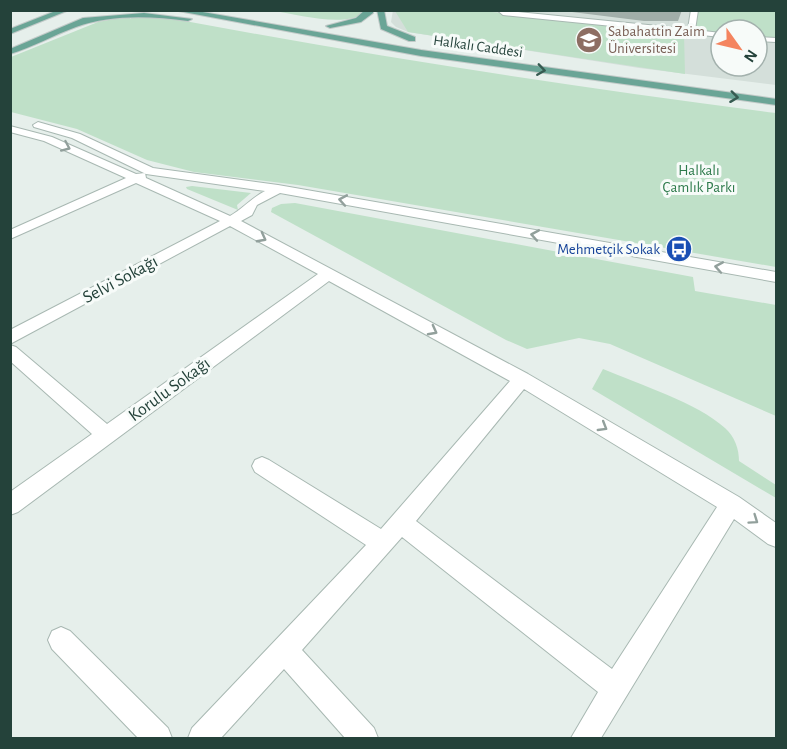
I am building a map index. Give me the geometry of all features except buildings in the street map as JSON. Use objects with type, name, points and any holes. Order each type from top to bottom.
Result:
[{"type":"main road","points":[[10,24],[47,10]]},
{"type":"main road","points":[[10,32],[66,10]]},
{"type":"main road","points":[[10,43],[94,10]]},
{"type":"main road","points":[[10,52],[108,10]]},
{"type":"main road","name":"Halkalı Caddesi","points":[[176,10],[421,53],[777,102]]},
{"type":"main road","points":[[330,26],[358,20],[369,13],[369,10]]},
{"type":"main road","points":[[380,10],[384,27],[412,39]]},
{"type":"main road","points":[[77,24],[118,15],[153,14],[347,46],[421,53]]},
{"type":"main road","points":[[318,24],[353,29]]},
{"type":"main road","name":"Halkalı Caddesi","points":[[377,33],[423,41]]},
{"type":"main road","name":"Halkalı Caddesi","points":[[500,53],[777,92]]},
{"type":"street","points":[[500,10],[503,13],[709,34]]},
{"type":"street","points":[[691,32],[695,10]]},
{"type":"street","points":[[10,118],[76,136],[150,171],[278,189],[777,277]]},
{"type":"street","points":[[10,129],[48,139],[229,220],[522,379],[731,504],[777,536]]},
{"type":"street","points":[[10,235],[150,171]]},
{"type":"street","name":"Selvi Sokağı","points":[[10,338],[247,212],[252,203],[278,189]]},
{"type":"street","name":"Korulu Sokağı","points":[[10,505],[328,274]]},
{"type":"street","points":[[10,351],[106,435]]},
{"type":"street","points":[[202,738],[383,543],[522,379]]},
{"type":"street","points":[[262,466],[383,543]]},
{"type":"street","points":[[585,738],[731,504]]},
{"type":"street","points":[[400,522],[616,689]]},
{"type":"street","points":[[61,640],[158,738]]},
{"type":"street","points":[[284,650],[364,738]]},
{"type":"shaded area","name":"Sabahattin Zaim Üniversitesi","points":[[393,10],[776,11],[776,85],[720,78],[769,78],[769,18],[709,18],[709,77],[408,32],[391,22]]},
{"type":"green space","points":[[363,10],[363,13],[355,17],[333,20],[274,11]]},
{"type":"green space","points":[[395,11],[483,11],[684,34],[685,74],[408,32]]},
{"type":"green space","points":[[695,11],[776,11],[776,40],[769,40],[769,18],[709,18],[709,34],[691,32]]},
{"type":"green space","name":"Halkalı Çamlık Parkı","points":[[130,16],[130,19],[134,16],[163,17],[469,70],[776,113],[776,267],[298,185],[194,172],[147,160],[77,129],[11,112],[11,57],[98,22]]},
{"type":"green space","points":[[186,187],[251,193],[237,205],[238,210]]},
{"type":"green space","points":[[295,203],[693,277],[695,291],[776,305],[776,416],[610,344],[579,338],[527,349],[506,340],[271,212],[272,208],[281,204]]},
{"type":"green space","points":[[603,369],[684,402],[713,419],[734,439],[739,461],[776,485],[776,498],[592,389]]},
{"type":"place","name":"Sabahattin Zaim Üniversitesi","points":[[589,40]]},
{"type":"place","name":"Mehmetçik Sokak","points":[[679,249]]}]
